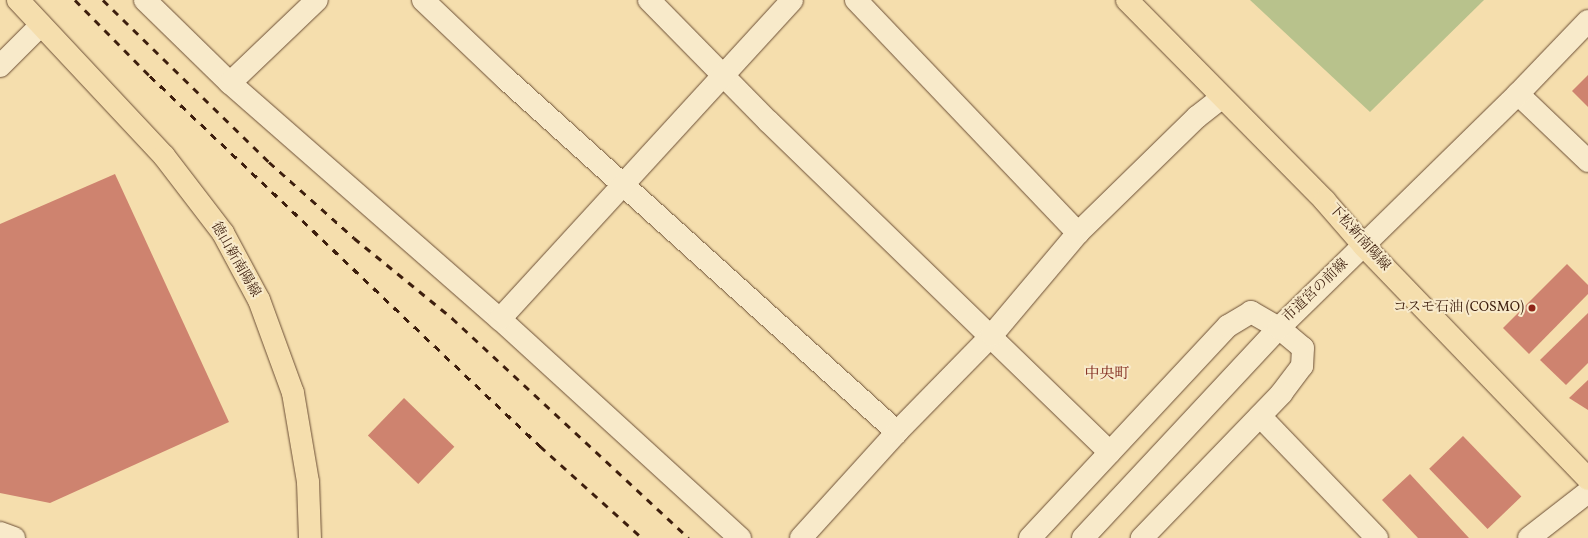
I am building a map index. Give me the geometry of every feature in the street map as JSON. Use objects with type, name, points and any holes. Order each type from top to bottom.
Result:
[{"type":"main road","name":"徳山新南陽線","points":[[18,0],[164,156],[223,233],[259,300],[293,393],[308,482],[310,538]]},
{"type":"main road","name":"下松新南陽線","points":[[1127,0],[1221,98],[1325,201],[1364,246],[1588,479]]},
{"type":"street","points":[[145,0],[230,83],[500,319],[740,538]]},
{"type":"street","points":[[230,83],[317,0]]},
{"type":"street","points":[[423,0],[622,184],[897,432]]},
{"type":"street","points":[[649,0],[723,73],[768,121],[992,335],[1110,452]]},
{"type":"street","points":[[500,319],[723,73],[792,0]]},
{"type":"street","points":[[856,0],[1078,233]]},
{"type":"street","name":"市道宮の前線","points":[[1083,538],[1279,328],[1518,94],[1588,21]]},
{"type":"street","points":[[0,66],[41,26]]},
{"type":"street","points":[[1518,94],[1588,161]]},
{"type":"street","points":[[801,538],[897,432],[992,335],[1078,233],[1197,117],[1221,98]]},
{"type":"street","points":[[1030,538],[1228,326],[1251,312],[1279,328],[1303,348],[1302,366],[1282,393],[1142,538]]},
{"type":"street","points":[[1260,416],[1378,538]]},
{"type":"street","points":[[1529,538],[1588,492]]},
{"type":"street","points":[[0,533],[14,538]]},
{"type":"green space","points":[[1250,0],[1484,0],[1370,112]]},
{"type":"building","points":[[1588,75],[1588,107],[1572,91]]},
{"type":"building","points":[[115,174],[229,422],[50,503],[0,493],[0,224]]},
{"type":"building","points":[[1567,264],[1588,285],[1588,294],[1529,354],[1503,328]]},
{"type":"building","points":[[1588,313],[1588,363],[1566,385],[1540,360]]},
{"type":"building","points":[[1588,380],[1588,410],[1569,398]]},
{"type":"building","points":[[404,398],[454,447],[418,484],[368,435]]},
{"type":"building","points":[[1463,436],[1521,496],[1488,529],[1429,469]]},
{"type":"building","points":[[1410,474],[1469,538],[1418,538],[1382,500]]},
{"type":"railway","points":[[75,0],[150,76],[540,446],[642,538]]},
{"type":"railway","points":[[103,0],[269,162],[354,238],[452,318],[689,538]]},
{"type":"place","name":"コスモ石油 (COSMO)","points":[[1532,308]]},
{"type":"district","name":"中央町","points":[[1107,375]]}]
